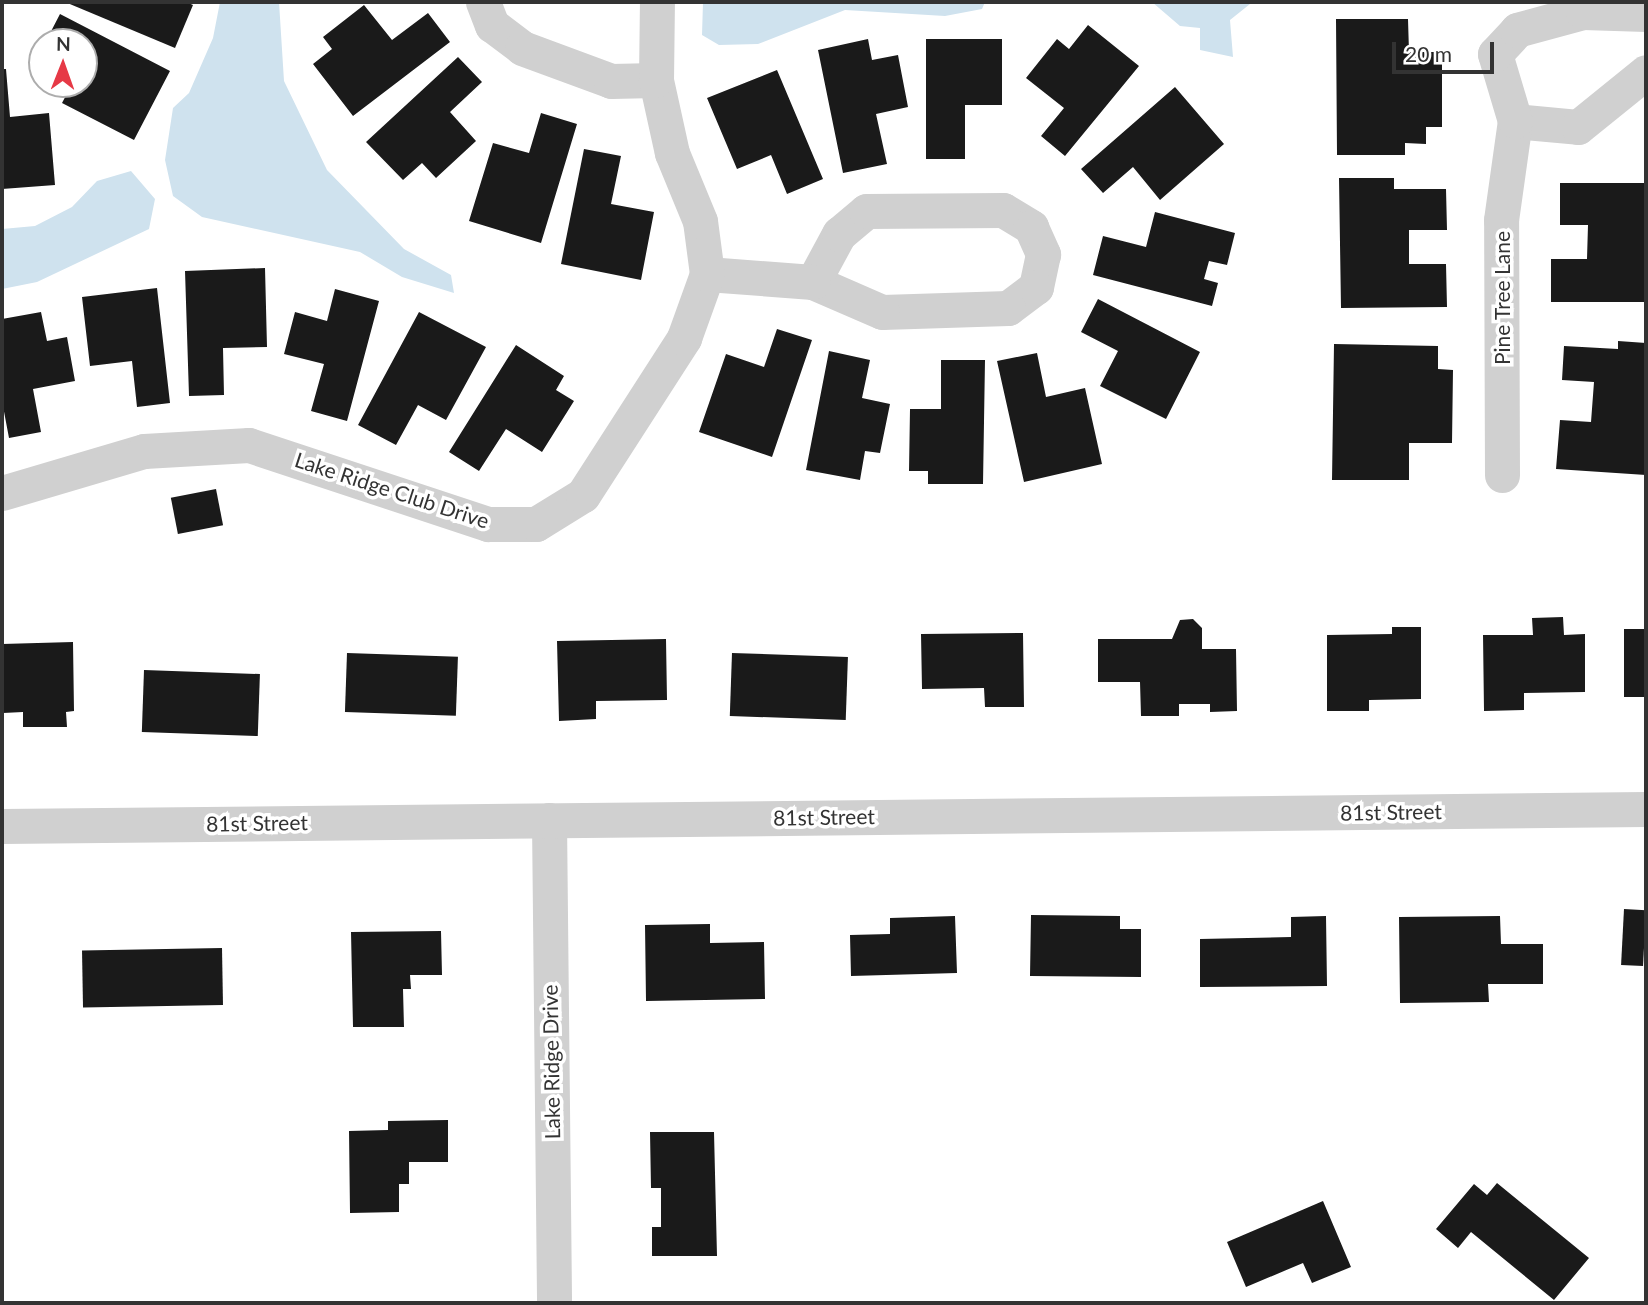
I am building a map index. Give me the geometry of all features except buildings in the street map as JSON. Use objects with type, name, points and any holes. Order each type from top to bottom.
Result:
[{"type":"street","points":[[484,2],[492,25],[522,48],[611,81],[656,80]]},
{"type":"street","name":"Lake Ridge Club Drive","points":[[2,493],[144,452],[248,445],[488,524],[536,524],[583,495],[684,338],[707,274],[700,221],[672,153],[656,80],[657,2]]},
{"type":"street","name":"Pine Tree Lane","points":[[1502,475],[1501,220],[1515,121],[1495,54],[1517,30],[1583,12],[1646,14]]},
{"type":"street","points":[[1515,121],[1578,127],[1646,72]]},
{"type":"street","points":[[707,274],[813,282],[844,300],[882,312],[1008,308],[1036,287],[1042,254],[1031,227],[1003,210],[866,211],[839,234],[813,282]]},
{"type":"street","name":"81st Street","points":[[2,825],[1646,809]]},
{"type":"street","name":"Lake Ridge Drive","points":[[549,820],[554,1303]]},
{"type":"water","points":[[220,2],[279,2],[284,81],[327,170],[404,249],[451,275],[454,293],[402,277],[360,252],[202,217],[173,196],[165,160],[173,108],[189,93],[213,38]]},
{"type":"water","points":[[703,2],[985,2],[982,9],[945,16],[845,10],[758,44],[719,45],[702,35]]},
{"type":"water","points":[[1152,2],[1250,4],[1230,20],[1233,57],[1200,50],[1200,28],[1180,26]]},
{"type":"water","points":[[131,171],[155,199],[149,229],[37,282],[2,289],[2,229],[35,226],[72,207],[97,181]]}]
